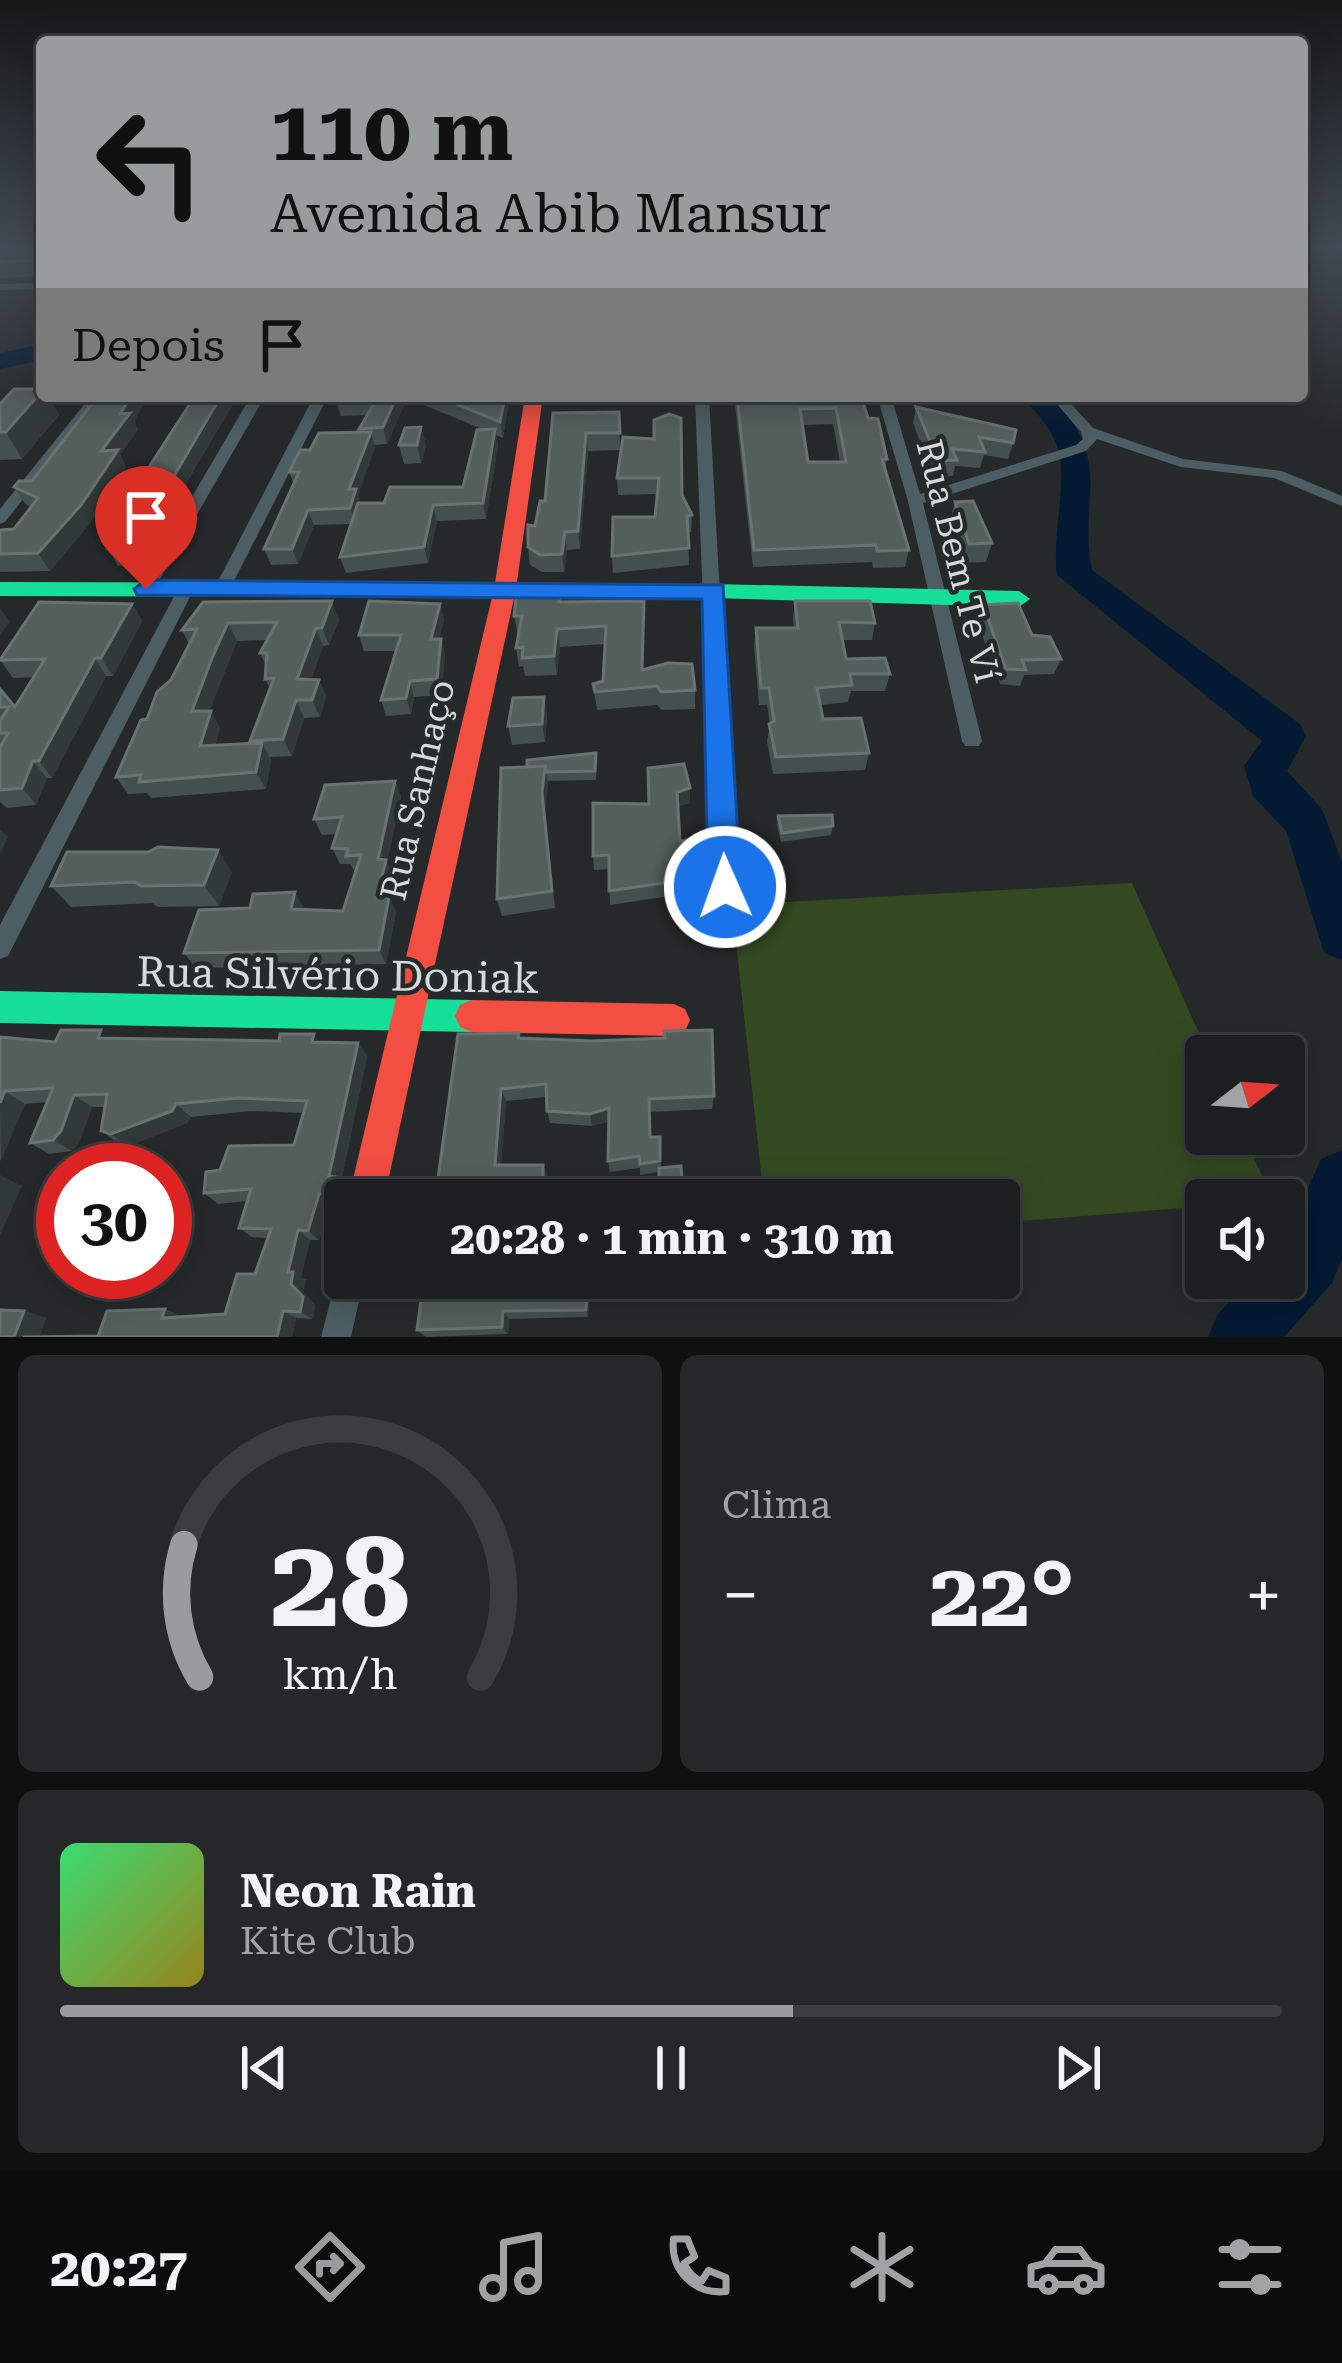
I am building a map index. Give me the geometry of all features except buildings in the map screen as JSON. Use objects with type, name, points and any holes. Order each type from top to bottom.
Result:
[{"type":"street","points":[[0,519],[93,402]]},
{"type":"street","points":[[146,589],[255,402]]},
{"type":"street","points":[[222,589],[318,402]]},
{"type":"street","name":"Rua Sanhaço","points":[[371,1179],[505,589],[533,402]]},
{"type":"street","points":[[703,402],[725,887]]},
{"type":"street","name":"Rua Bem Te Ví","points":[[886,402],[915,501],[972,741]]},
{"type":"street","points":[[915,501],[1081,448],[1090,440],[1088,431],[1062,402]]},
{"type":"street","points":[[1088,431],[1181,463],[1277,474],[1342,501]]},
{"type":"street","points":[[0,590],[505,589],[1019,599]]},
{"type":"street","points":[[0,948],[186,590]]},
{"type":"street","name":"Rua Silvério Doniak","points":[[0,1007],[674,1020]]},
{"type":"street","points":[[336,1337],[344,1299]]},
{"type":"green space","points":[[1132,883],[1200,1035],[1185,1035],[1185,1155],[1253,1155],[1263,1179],[1185,1179],[1185,1208],[1020,1221],[1020,1179],[762,1179],[732,905]]},
{"type":"waterway","points":[[0,361],[36,353]]},
{"type":"waterway","points":[[1042,402],[1060,422],[1077,464],[1070,547],[1075,575],[1285,736],[1279,752],[1265,766],[1268,783],[1306,822],[1342,937]]},
{"type":"waterway","points":[[1241,1337],[1310,1261],[1342,1180]]},
{"type":"traffic: fast","points":[[0,589],[714,591],[1019,599]]},
{"type":"traffic: fast","points":[[0,1007],[471,1016]]},
{"type":"traffic: jam","points":[[371,1179],[505,589],[533,402]]},
{"type":"traffic: jam","points":[[471,1016],[674,1020]]},
{"type":"route","points":[[146,589],[714,591],[725,887]]}]
